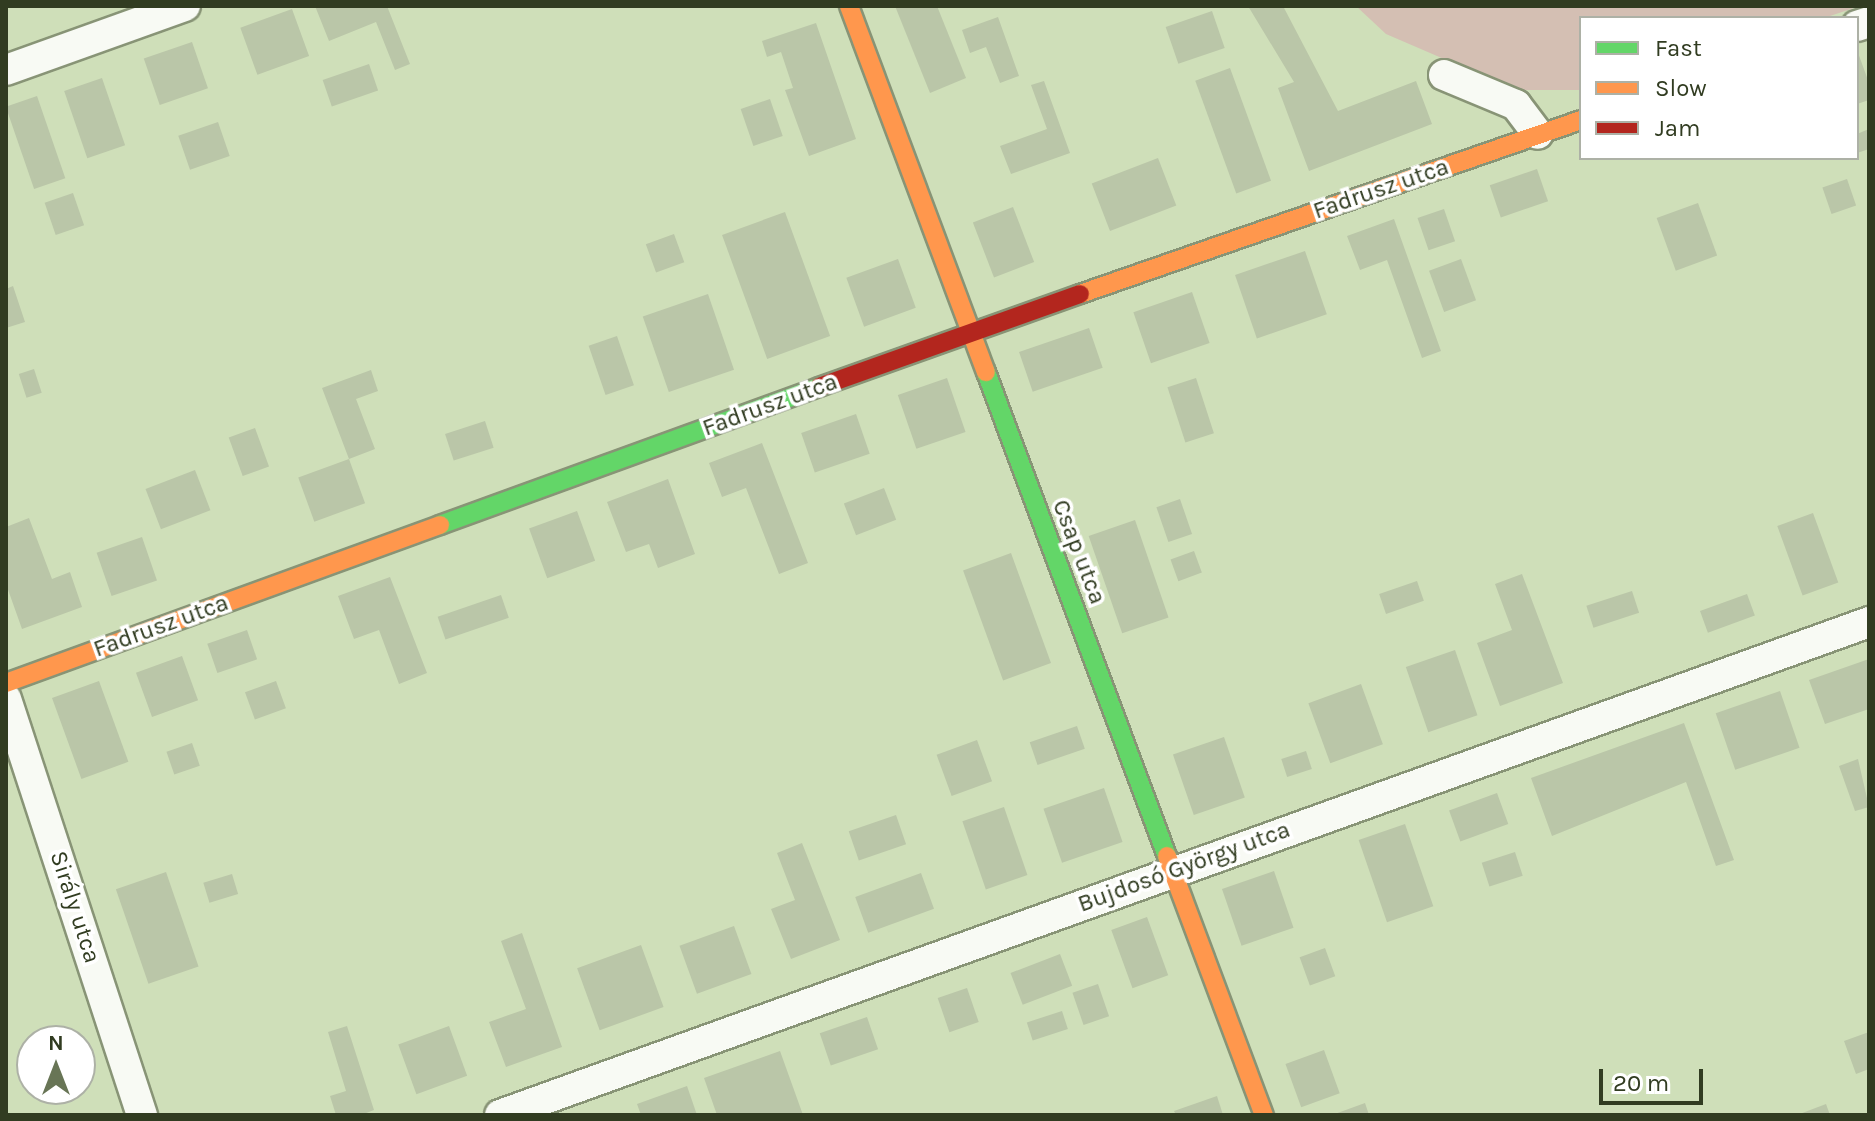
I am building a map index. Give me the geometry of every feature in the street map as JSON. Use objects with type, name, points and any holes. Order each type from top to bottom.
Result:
[{"type":"street","points":[[6,70],[185,6]]},
{"type":"street","name":"Csap utca","points":[[849,6],[1264,1115]]},
{"type":"street","points":[[1444,75],[1516,105],[1538,134]]},
{"type":"street","name":"Fadrusz utca","points":[[6,683],[971,332],[1579,121]]},
{"type":"street","name":"Bujdosó György utca","points":[[500,1115],[1173,870],[1869,622]]},
{"type":"street","name":"Sirály utca","points":[[6,699],[142,1115]]},
{"type":"shaded area","points":[[1356,6],[1860,6],[1830,16],[1579,16],[1579,90],[1516,90],[1386,34]]},
{"type":"building","points":[[315,6],[387,6],[410,64],[395,70],[376,22],[329,41]]},
{"type":"building","points":[[895,6],[937,6],[966,78],[930,93]]},
{"type":"building","points":[[1248,6],[1283,6],[1338,111],[1416,81],[1432,124],[1309,171],[1278,88],[1294,82]]},
{"type":"building","points":[[292,9],[309,56],[257,75],[240,28]]},
{"type":"building","points":[[1212,11],[1225,48],[1178,64],[1166,27]]},
{"type":"building","points":[[998,17],[1019,76],[1000,83],[986,47],[970,53],[962,30]]},
{"type":"building","points":[[816,23],[856,139],[809,156],[785,90],[793,88],[781,52],[767,57],[762,41]]},
{"type":"building","points":[[192,42],[208,88],[160,105],[144,59]]},
{"type":"building","points":[[1859,56],[1869,83],[1869,100],[1859,103]]},
{"type":"building","points":[[369,64],[378,90],[332,106],[323,80]]},
{"type":"building","points":[[1230,68],[1271,181],[1236,193],[1195,81]]},
{"type":"building","points":[[102,78],[125,145],[87,158],[64,91]]},
{"type":"building","points":[[1044,81],[1070,153],[1011,174],[1000,146],[1047,129],[1031,85]]},
{"type":"building","points":[[37,96],[65,178],[34,189],[6,107]]},
{"type":"building","points":[[770,99],[783,136],[753,146],[741,109]]},
{"type":"building","points":[[218,122],[230,156],[190,170],[178,136]]},
{"type":"building","points":[[1869,129],[1869,149],[1859,152],[1859,133]]},
{"type":"building","points":[[1158,158],[1176,206],[1110,231],[1092,183]]},
{"type":"building","points":[[1537,169],[1548,201],[1501,217],[1490,185]]},
{"type":"building","points":[[1847,179],[1856,205],[1832,214],[1822,187]]},
{"type":"building","points":[[73,193],[84,225],[56,235],[45,203]]},
{"type":"building","points":[[1698,203],[1717,256],[1676,271],[1657,218]]},
{"type":"building","points":[[1013,207],[1034,262],[994,277],[973,222]]},
{"type":"building","points":[[1444,209],[1455,241],[1429,250],[1418,218]]},
{"type":"building","points":[[785,212],[830,336],[767,359],[722,235]]},
{"type":"building","points":[[1394,219],[1441,351],[1422,358],[1387,260],[1360,270],[1347,236]]},
{"type":"building","points":[[674,234],[684,262],[656,272],[646,244]]},
{"type":"building","points":[[1305,251],[1327,314],[1257,338],[1235,275]]},
{"type":"building","points":[[898,259],[916,308],[864,327],[846,278]]},
{"type":"building","points":[[1461,259],[1476,300],[1444,312],[1429,271]]},
{"type":"building","points":[[13,286],[25,322],[6,328],[6,289]]},
{"type":"building","points":[[1192,292],[1210,343],[1151,363],[1133,312]]},
{"type":"building","points":[[708,294],[734,370],[669,392],[643,316]]},
{"type":"building","points":[[1089,328],[1103,368],[1033,392],[1019,352]]},
{"type":"building","points":[[617,336],[634,385],[606,395],[589,346]]},
{"type":"building","points":[[34,369],[42,393],[27,398],[19,374]]},
{"type":"building","points":[[371,370],[378,391],[356,399],[375,449],[349,459],[322,388]]},
{"type":"building","points":[[947,378],[966,432],[916,449],[898,395]]},
{"type":"building","points":[[1196,378],[1214,433],[1185,442],[1167,387]]},
{"type":"building","points":[[856,414],[870,454],[815,473],[801,433]]},
{"type":"building","points":[[485,421],[494,448],[454,461],[445,434]]},
{"type":"building","points":[[255,428],[269,467],[243,476],[229,438]]},
{"type":"building","points":[[762,443],[808,563],[779,574],[746,488],[722,497],[709,463]]},
{"type":"building","points":[[349,459],[365,503],[314,522],[298,477]]},
{"type":"building","points":[[195,470],[210,510],[161,529],[146,489]]},
{"type":"building","points":[[668,479],[695,554],[658,568],[649,544],[626,552],[607,502]]},
{"type":"building","points":[[884,488],[896,520],[856,535],[844,503]]},
{"type":"building","points":[[1180,499],[1192,534],[1168,542],[1156,507]]},
{"type":"building","points":[[577,511],[595,561],[547,578],[529,528]]},
{"type":"building","points":[[1813,513],[1838,583],[1803,596],[1777,526]]},
{"type":"building","points":[[29,518],[52,579],[70,572],[82,607],[22,629],[6,584],[6,527]]},
{"type":"building","points":[[1135,520],[1169,617],[1122,633],[1089,536]]},
{"type":"building","points":[[142,537],[157,580],[112,596],[97,553]]},
{"type":"building","points":[[1194,551],[1202,573],[1178,581],[1171,560]]},
{"type":"building","points":[[1011,553],[1051,663],[1003,680],[963,570]]},
{"type":"building","points":[[1522,574],[1563,683],[1500,706],[1477,643],[1512,630],[1495,584]]},
{"type":"building","points":[[390,577],[427,673],[399,684],[379,630],[354,639],[338,596]]},
{"type":"building","points":[[1417,581],[1424,601],[1386,614],[1379,594]]},
{"type":"building","points":[[1632,591],[1639,613],[1593,628],[1586,606]]},
{"type":"building","points":[[1747,594],[1755,616],[1708,633],[1700,611]]},
{"type":"building","points":[[501,595],[509,618],[445,640],[438,617]]},
{"type":"building","points":[[247,630],[257,659],[217,673],[207,644]]},
{"type":"building","points":[[1455,650],[1477,715],[1428,732],[1406,667]]},
{"type":"building","points":[[182,656],[198,700],[152,717],[136,673]]},
{"type":"building","points":[[1869,659],[1869,709],[1825,724],[1809,680]]},
{"type":"building","points":[[99,681],[128,762],[81,779],[52,698]]},
{"type":"building","points":[[276,681],[286,708],[255,720],[245,692]]},
{"type":"building","points":[[1361,684],[1383,744],[1330,763],[1308,703]]},
{"type":"building","points":[[1780,691],[1800,748],[1735,770],[1716,713]]},
{"type":"building","points":[[1684,723],[1734,860],[1716,866],[1686,782],[1552,836],[1531,778]]},
{"type":"building","points":[[1077,726],[1085,749],[1038,765],[1030,742]]},
{"type":"building","points":[[1224,737],[1245,798],[1194,815],[1173,755]]},
{"type":"building","points":[[977,740],[992,781],[952,796],[937,755]]},
{"type":"building","points":[[192,743],[200,766],[174,774],[166,752]]},
{"type":"building","points":[[1306,751],[1312,769],[1287,777],[1281,759]]},
{"type":"building","points":[[1858,759],[1869,807],[1855,811],[1839,766]]},
{"type":"building","points":[[1104,788],[1123,842],[1062,863],[1043,809]]},
{"type":"building","points":[[1497,793],[1508,824],[1460,841],[1449,810]]},
{"type":"building","points":[[1004,807],[1027,875],[986,889],[962,821]]},
{"type":"building","points":[[896,815],[906,844],[859,861],[849,831]]},
{"type":"building","points":[[1405,824],[1433,906],[1387,922],[1359,840]]},
{"type":"building","points":[[802,843],[840,940],[791,959],[771,909],[795,900],[777,853]]},
{"type":"building","points":[[1515,852],[1523,876],[1489,887],[1482,863]]},
{"type":"building","points":[[1274,871],[1294,928],[1242,946],[1222,889]]},
{"type":"building","points":[[166,872],[199,967],[148,984],[116,889]]},
{"type":"building","points":[[921,873],[934,909],[868,933],[855,897]]},
{"type":"building","points":[[232,874],[238,894],[209,903],[203,883]]},
{"type":"building","points":[[1147,917],[1168,975],[1132,988],[1111,930]]},
{"type":"building","points":[[734,926],[751,974],[697,994],[679,946]]},
{"type":"building","points":[[522,933],[562,1047],[506,1067],[489,1022],[526,1009],[501,941]]},
{"type":"building","points":[[641,945],[664,1007],[600,1030],[577,968]]},
{"type":"building","points":[[1325,948],[1335,976],[1310,985],[1300,957]]},
{"type":"building","points":[[1060,954],[1072,986],[1023,1005],[1011,973]]},
{"type":"building","points":[[1098,984],[1109,1016],[1084,1025],[1072,993]]},
{"type":"building","points":[[967,988],[979,1022],[949,1032],[938,998]]},
{"type":"building","points":[[1062,1011],[1068,1029],[1033,1041],[1027,1022]]},
{"type":"building","points":[[867,1017],[878,1049],[831,1065],[820,1033]]},
{"type":"building","points":[[347,1026],[374,1110],[361,1115],[336,1115],[330,1096],[346,1091],[328,1032]]},
{"type":"building","points":[[449,1026],[467,1076],[416,1094],[398,1044]]},
{"type":"building","points":[[1869,1032],[1869,1069],[1856,1074],[1844,1041]]},
{"type":"building","points":[[1324,1050],[1340,1093],[1301,1107],[1285,1064]]},
{"type":"building","points":[[780,1051],[803,1115],[717,1115],[704,1078]]},
{"type":"building","points":[[687,1086],[697,1115],[641,1115],[637,1104]]},
{"type":"building","points":[[1217,1096],[1223,1115],[1176,1115],[1174,1111]]},
{"type":"building","points":[[1365,1103],[1369,1115],[1332,1115]]},
{"type":"building","points":[[1826,1104],[1830,1115],[1797,1115]]},
{"type":"traffic: fast","points":[[986,372],[1167,856]]},
{"type":"traffic: fast","points":[[440,525],[819,387]]},
{"type":"traffic: slow","points":[[849,6],[986,372]]},
{"type":"traffic: slow","points":[[1080,294],[1579,121]]},
{"type":"traffic: slow","points":[[6,683],[440,525]]},
{"type":"traffic: slow","points":[[1167,856],[1264,1115]]},
{"type":"traffic: jam","points":[[819,387],[1080,294]]}]
